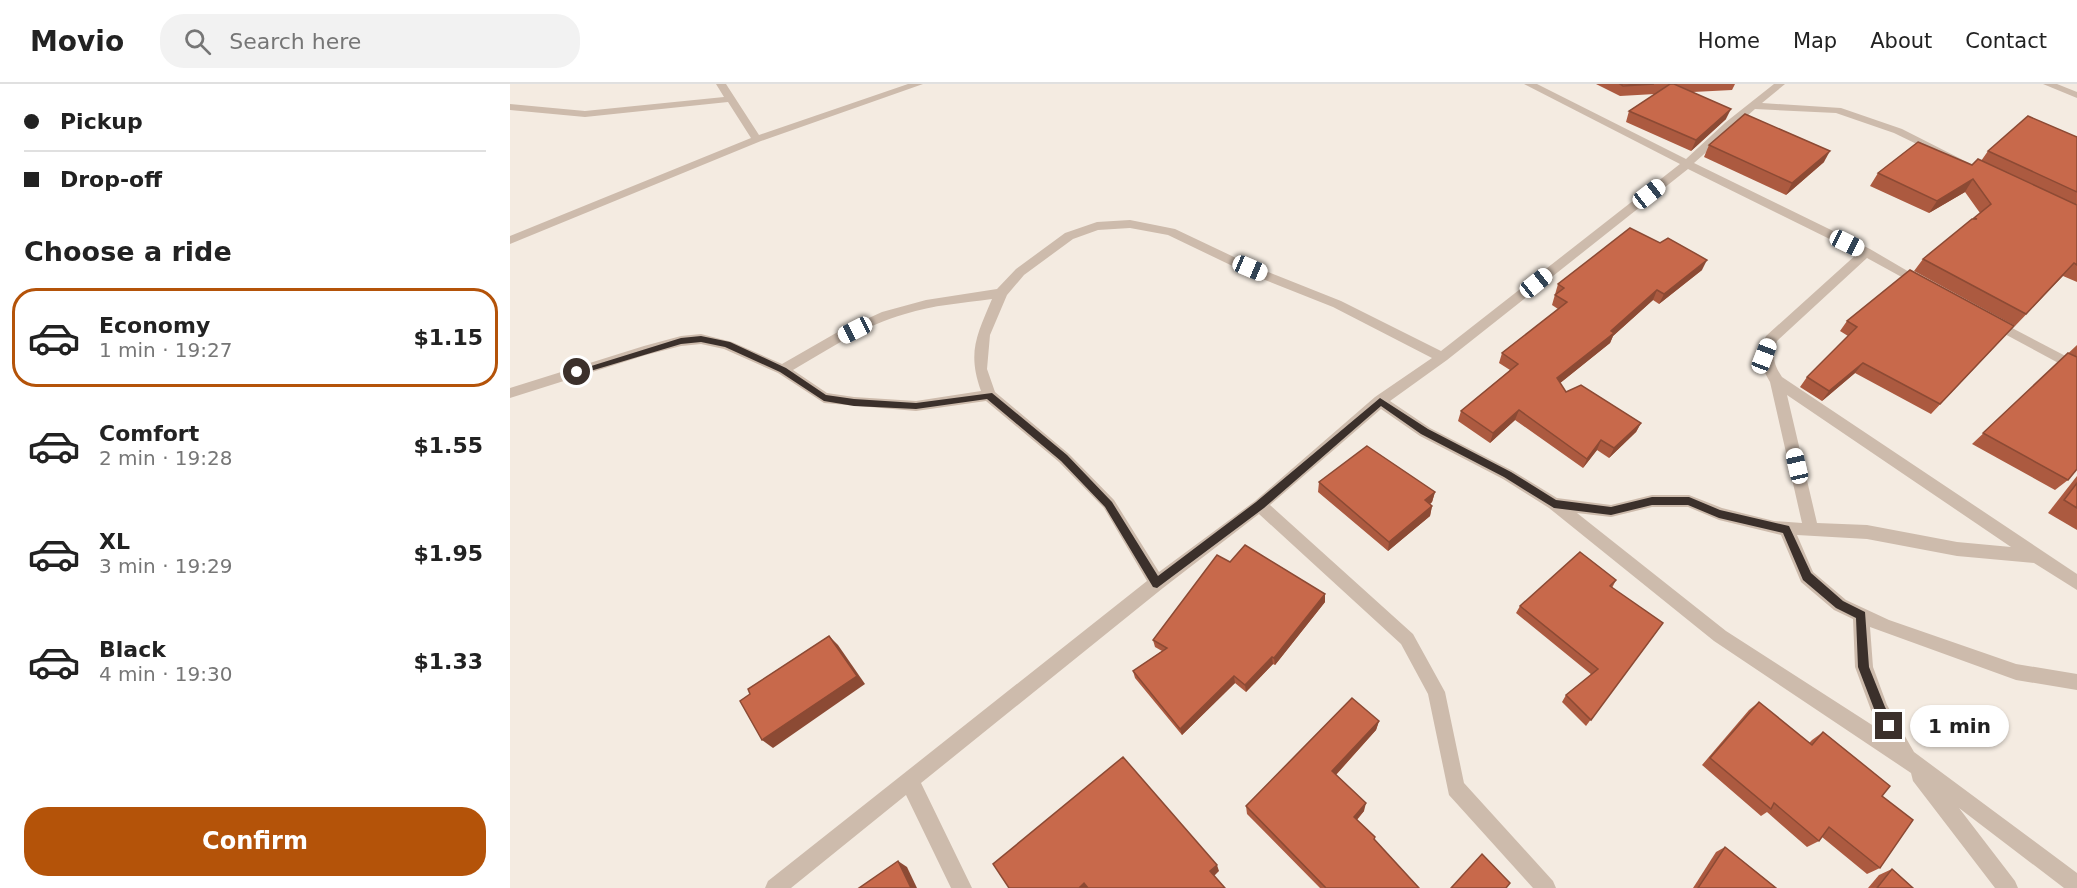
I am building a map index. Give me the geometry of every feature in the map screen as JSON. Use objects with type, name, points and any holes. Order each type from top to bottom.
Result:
[{"type":"street","points":[[722,84],[757,139]]},
{"type":"street","points":[[510,240],[757,139],[918,84]]},
{"type":"street","points":[[1530,84],[1866,252],[1936,290]]},
{"type":"street","points":[[776,888],[1157,584],[1260,505],[1380,402],[1442,357],[1687,164],[1780,84]]},
{"type":"street","points":[[2048,84],[2077,95]]},
{"type":"street","points":[[510,107],[585,114],[731,99]]},
{"type":"street","points":[[1753,106],[1837,110],[1898,131],[1973,167]]},
{"type":"street","points":[[1157,584],[1109,504],[1064,458],[989,395],[980,369],[983,335],[1001,293],[1020,272],[1069,236],[1097,226],[1130,224],[1171,232],[1260,273],[1337,304],[1442,357]]},
{"type":"street","points":[[1866,252],[1771,339],[1764,356],[1767,367],[1777,381],[2077,583]]},
{"type":"street","points":[[783,370],[875,320],[902,310],[954,299],[1001,293]]},
{"type":"street","points":[[1976,313],[2077,368]]},
{"type":"street","points":[[510,393],[644,351],[681,341],[701,339],[727,345],[783,370],[824,398],[916,406],[989,395]]},
{"type":"street","points":[[1777,381],[1811,530]]},
{"type":"street","points":[[1380,402],[1425,432],[1508,475],[1554,504],[1720,636],[1908,759],[2077,885]]},
{"type":"street","points":[[1554,504],[1611,511],[1652,501],[1689,501],[1719,514],[1774,528],[1867,532],[1957,549],[2037,556]]},
{"type":"street","points":[[1260,505],[1407,639],[1436,692],[1456,788],[1546,888]]},
{"type":"street","points":[[1786,529],[1807,577],[1840,605],[1941,647],[2016,672],[2077,682]]},
{"type":"street","points":[[1861,615],[1864,667],[1880,710],[1908,759],[2008,888]]},
{"type":"street","points":[[910,782],[962,888]]},
{"type":"building","points":[[1620,84],[1654,84],[1623,86]]},
{"type":"building","points":[[1670,84],[1731,109],[1696,140],[1629,111]]},
{"type":"building","points":[[1745,114],[1830,151],[1792,183],[1709,145]]},
{"type":"building","points":[[2028,116],[2077,137],[2077,192],[1988,151]]},
{"type":"building","points":[[1918,142],[1972,165],[1978,159],[2077,205],[2077,265],[2074,263],[2026,314],[1923,259],[1972,219],[1977,219],[1974,218],[1991,204],[1973,179],[1937,201],[1878,173]]},
{"type":"building","points":[[1630,228],[1660,243],[1668,238],[1707,260],[1664,294],[1657,290],[1611,331],[1614,333],[1557,378],[1566,392],[1581,385],[1641,423],[1614,448],[1601,440],[1587,459],[1519,410],[1493,433],[1461,411],[1518,364],[1502,353],[1567,302],[1555,295],[1564,288],[1558,284]]},
{"type":"building","points":[[1910,270],[2014,326],[1940,404],[1863,363],[1829,391],[1807,377],[1857,327],[1847,321]]},
{"type":"building","points":[[2068,353],[2077,357],[2077,469],[2068,480],[1983,433]]},
{"type":"building","points":[[1367,446],[1435,492],[1425,500],[1432,506],[1389,542],[1319,482]]},
{"type":"building","points":[[2077,483],[2077,508],[2064,500]]},
{"type":"building","points":[[1245,545],[1325,594],[1274,658],[1272,657],[1245,685],[1234,676],[1180,729],[1133,671],[1167,648],[1153,640],[1217,555],[1230,562]]},
{"type":"building","points":[[1580,552],[1616,580],[1610,586],[1663,623],[1591,720],[1566,695],[1598,669],[1520,606]]},
{"type":"building","points":[[829,636],[857,676],[762,740],[740,701],[750,694],[748,689]]},
{"type":"building","points":[[1352,698],[1379,721],[1332,771],[1366,803],[1354,817],[1375,837],[1374,839],[1419,888],[1326,888],[1246,806]]},
{"type":"building","points":[[1759,702],[1812,745],[1823,732],[1890,786],[1882,796],[1913,820],[1880,868],[1829,827],[1819,841],[1774,803],[1771,809],[1710,758]]},
{"type":"building","points":[[1123,757],[1217,865],[1210,871],[1225,888],[1088,888],[1084,883],[1079,888],[1009,888],[993,864]]},
{"type":"building","points":[[1725,847],[1776,888],[1698,888]]},
{"type":"building","points":[[1482,854],[1510,883],[1506,888],[1451,888]]},
{"type":"building","points":[[898,861],[911,888],[859,888]]},
{"type":"building","points":[[1892,869],[1913,888],[1877,888]]},
{"type":"route","points":[[577,372],[681,341],[701,339],[727,345],[783,370],[824,398],[916,406],[989,395],[1064,458],[1109,504],[1157,584],[1260,505],[1380,402],[1425,432],[1508,475],[1554,504],[1611,511],[1652,501],[1689,501],[1719,514],[1786,529],[1807,577],[1840,605],[1861,615],[1864,667],[1880,710],[1889,726]]}]
